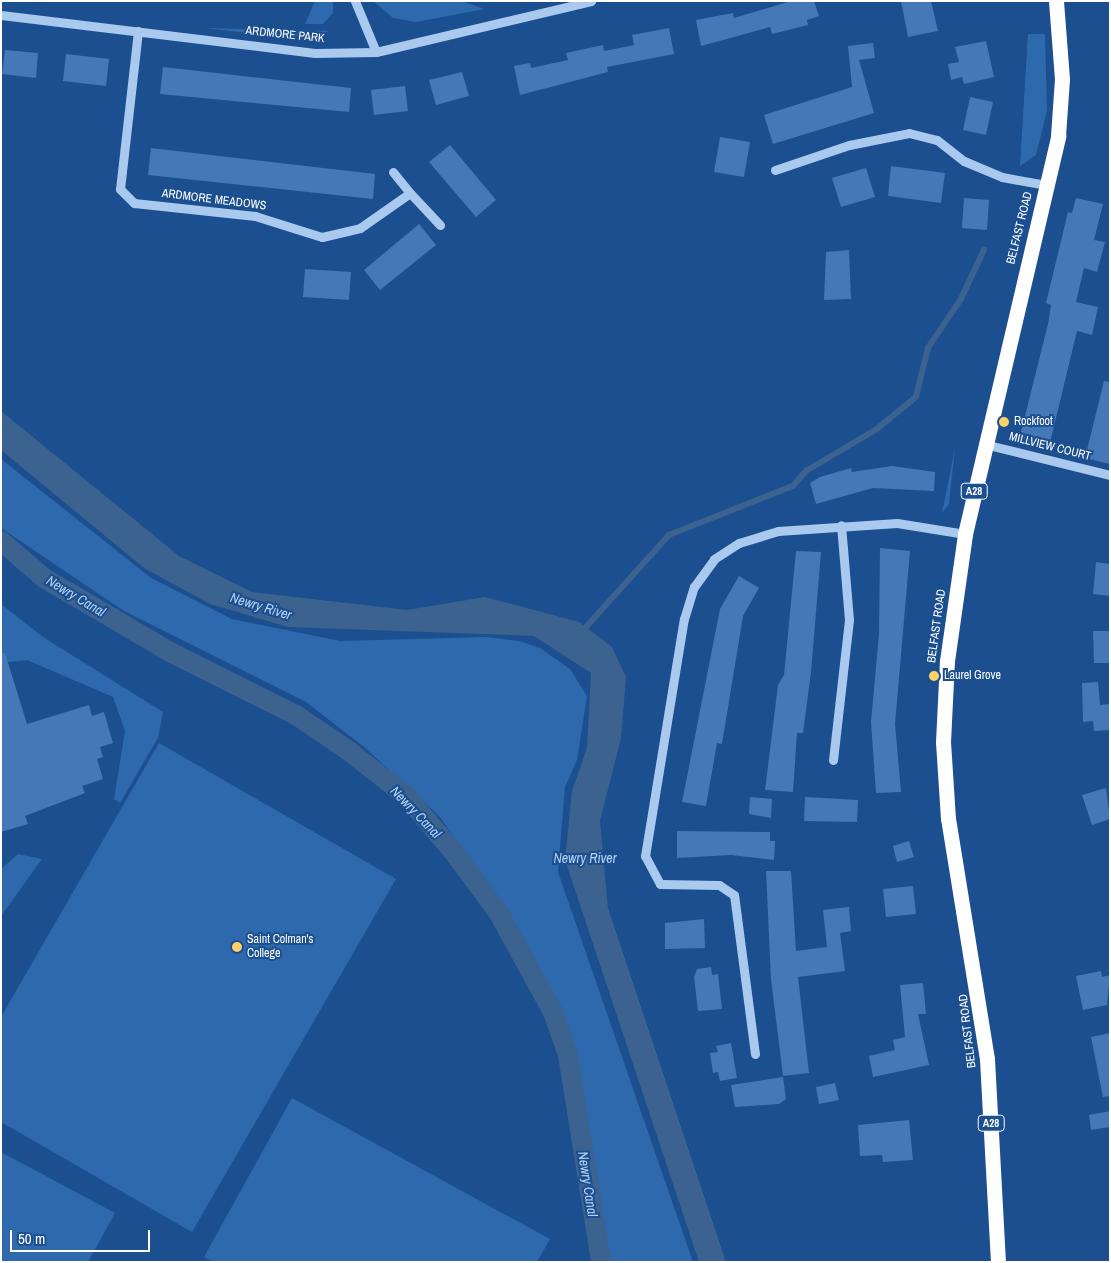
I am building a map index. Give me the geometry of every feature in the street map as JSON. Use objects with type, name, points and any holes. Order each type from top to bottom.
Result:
[{"type":"highway","name":"BELFAST ROAD","points":[[998,1262],[986,1052],[944,779],[946,661],[965,534],[984,444],[1058,136],[1062,79],[1056,1]]},
{"type":"street","points":[[355,1],[376,52]]},
{"type":"street","name":"ARDMORE PARK","points":[[1,15],[314,53],[376,52],[591,1]]},
{"type":"street","name":"ARDMORE MEADOWS","points":[[138,31],[120,189],[134,203],[255,216],[322,237],[360,228],[410,193]]},
{"type":"street","points":[[775,170],[848,145],[909,133],[937,140],[964,161],[1002,178],[1046,185]]},
{"type":"street","points":[[393,172],[440,225]]},
{"type":"street","name":"MILLVIEW COURT","points":[[984,444],[1110,475]]},
{"type":"street","points":[[755,1054],[734,895],[719,885],[660,884],[645,856],[651,805],[684,619],[694,587],[714,559],[739,543],[778,531],[841,525],[896,523],[965,534]]},
{"type":"street","points":[[833,760],[849,620],[841,525]]},
{"type":"shaded area","points":[[315,1],[333,1],[333,13],[323,24],[305,24]]},
{"type":"shaded area","points":[[373,1],[461,1],[485,9],[416,22],[393,18]]},
{"type":"shaded area","points":[[205,28],[329,31],[307,40]]},
{"type":"shaded area","points":[[1028,34],[1045,34],[1047,111],[1036,155],[1020,166]]},
{"type":"shaded area","points":[[955,448],[949,504],[942,513]]},
{"type":"shaded area","points":[[1,459],[151,578],[232,619],[340,641],[487,637],[519,641],[540,648],[570,669],[587,696],[577,760],[565,787],[558,872],[693,1262],[606,1262],[571,1048],[519,933],[440,817],[364,747],[306,702],[124,611],[1,528]]},
{"type":"shaded area","points":[[1,604],[43,637],[163,712],[158,738],[120,803],[114,799],[125,731],[113,697],[27,660],[1,663]]},
{"type":"shaded area","points":[[159,743],[396,879],[192,1232],[1,1122],[1,1017]]},
{"type":"shaded area","points":[[18,854],[42,859],[1,916],[1,869]]},
{"type":"shaded area","points":[[292,1098],[550,1239],[537,1262],[213,1262],[204,1257]]},
{"type":"shaded area","points":[[1,1152],[115,1213],[88,1262],[1,1262]]},
{"type":"water","name":"Newry River","points":[[1,411],[179,556],[252,592],[407,610],[485,597],[579,622],[612,647],[626,677],[621,738],[600,821],[608,908],[726,1262],[699,1262],[565,860],[572,791],[587,748],[591,673],[534,636],[288,627],[210,604],[144,568],[1,450]]},
{"type":"building","points":[[791,1],[814,1],[819,16],[807,20],[808,25],[772,34],[770,27],[701,46],[696,20],[733,13],[734,18]]},
{"type":"building","points":[[901,1],[931,1],[938,31],[908,37]]},
{"type":"building","points":[[669,28],[674,54],[607,67],[608,72],[520,95],[514,66],[530,63],[531,68],[568,60],[566,53],[603,45],[604,51],[634,45],[632,35]]},
{"type":"building","points":[[986,41],[994,77],[964,84],[962,77],[951,80],[948,64],[959,62],[955,47]]},
{"type":"building","points":[[873,43],[875,58],[859,60],[874,113],[773,144],[764,115],[852,87],[848,46]]},
{"type":"building","points":[[5,50],[38,53],[36,78],[2,74]]},
{"type":"building","points":[[66,54],[109,59],[106,86],[63,81]]},
{"type":"building","points":[[163,67],[351,88],[349,112],[160,94]]},
{"type":"building","points":[[462,72],[469,96],[436,105],[429,80]]},
{"type":"building","points":[[405,86],[408,111],[374,115],[371,90]]},
{"type":"building","points":[[970,97],[993,102],[986,135],[963,130]]},
{"type":"building","points":[[720,137],[750,142],[744,177],[714,172]]},
{"type":"building","points":[[450,145],[496,200],[476,217],[429,162]]},
{"type":"building","points":[[151,148],[375,174],[373,199],[148,175]]},
{"type":"building","points":[[891,166],[945,173],[941,203],[888,196]]},
{"type":"building","points":[[866,168],[875,197],[841,207],[832,178]]},
{"type":"building","points":[[964,198],[989,200],[987,230],[962,228]]},
{"type":"building","points":[[1076,198],[1103,204],[1094,240],[1105,242],[1097,272],[1084,268],[1076,302],[1098,307],[1092,335],[1077,331],[1048,451],[1018,444],[1048,324],[1051,305],[1046,303],[1068,212],[1072,213]]},
{"type":"building","points":[[419,224],[436,245],[380,290],[364,270]]},
{"type":"building","points":[[849,250],[851,299],[824,300],[826,252]]},
{"type":"building","points":[[305,269],[351,272],[349,300],[303,297]]},
{"type":"building","points":[[1104,381],[1110,382],[1110,464],[1085,458]]},
{"type":"building","points":[[892,466],[935,472],[934,491],[873,488],[816,504],[810,483],[820,477],[851,468],[852,472]]},
{"type":"building","points":[[880,548],[910,551],[895,724],[901,792],[876,793],[871,722],[879,634]]},
{"type":"building","points":[[796,551],[821,552],[811,672],[803,733],[797,733],[793,792],[765,790],[778,685],[784,675]]},
{"type":"building","points":[[1096,562],[1110,564],[1110,596],[1093,594]]},
{"type":"building","points":[[739,576],[759,588],[743,616],[722,744],[717,743],[706,806],[682,802],[720,609]]},
{"type":"building","points":[[1093,631],[1110,631],[1110,663],[1094,663]]},
{"type":"building","points":[[1,653],[5,653],[27,724],[89,705],[92,716],[104,712],[113,743],[100,747],[103,757],[97,759],[103,779],[82,786],[85,793],[25,816],[28,824],[1,832]]},
{"type":"building","points":[[1098,682],[1100,705],[1110,704],[1110,730],[1094,731],[1093,721],[1083,722],[1082,683]]},
{"type":"building","points":[[1106,788],[1110,819],[1092,825],[1082,795]]},
{"type":"building","points":[[750,797],[772,799],[771,818],[749,814]]},
{"type":"building","points":[[805,797],[858,800],[857,822],[804,821]]},
{"type":"building","points":[[677,831],[770,832],[770,841],[775,841],[774,860],[731,855],[677,858]]},
{"type":"building","points":[[909,841],[914,857],[897,862],[893,846]]},
{"type":"building","points":[[766,871],[791,871],[796,951],[827,947],[823,910],[849,907],[851,931],[840,933],[845,971],[798,977],[809,1073],[783,1076],[771,979]]},
{"type":"building","points":[[913,886],[916,914],[886,917],[883,889]]},
{"type":"building","points":[[704,919],[705,948],[665,949],[665,923]]},
{"type":"building","points":[[711,967],[712,975],[718,974],[722,1009],[698,1011],[694,977],[697,969]]},
{"type":"building","points":[[1101,971],[1102,977],[1110,975],[1107,1005],[1083,1010],[1076,976]]},
{"type":"building","points":[[923,983],[926,1014],[918,1014],[929,1065],[873,1077],[869,1056],[895,1050],[893,1040],[905,1037],[900,985]]},
{"type":"building","points":[[1110,1033],[1110,1096],[1103,1097],[1091,1037]]},
{"type":"building","points":[[731,1043],[737,1078],[720,1081],[718,1072],[713,1073],[710,1053],[718,1052],[716,1046]]},
{"type":"building","points":[[783,1077],[786,1099],[779,1104],[735,1107],[731,1085]]},
{"type":"building","points":[[835,1083],[839,1100],[819,1104],[816,1087]]},
{"type":"building","points":[[1110,1111],[1110,1127],[1091,1130],[1089,1115]]},
{"type":"building","points":[[909,1120],[913,1160],[883,1162],[882,1155],[860,1156],[858,1125]]},
{"type":"waterway","points":[[586,627],[669,535],[793,486],[806,471],[877,429],[916,397],[928,348],[961,299],[984,250]]},
{"type":"waterway","name":"Newry Canal","points":[[1,541],[44,578],[170,652],[296,715],[349,751],[406,796],[452,850],[498,912],[553,1012],[568,1055],[601,1262]]},
{"type":"place","name":"Rockfoot","points":[[1004,422]]},
{"type":"place","name":"Laurel Grove","points":[[934,676]]},
{"type":"place","name":"Saint Colman's College","points":[[237,947]]}]
